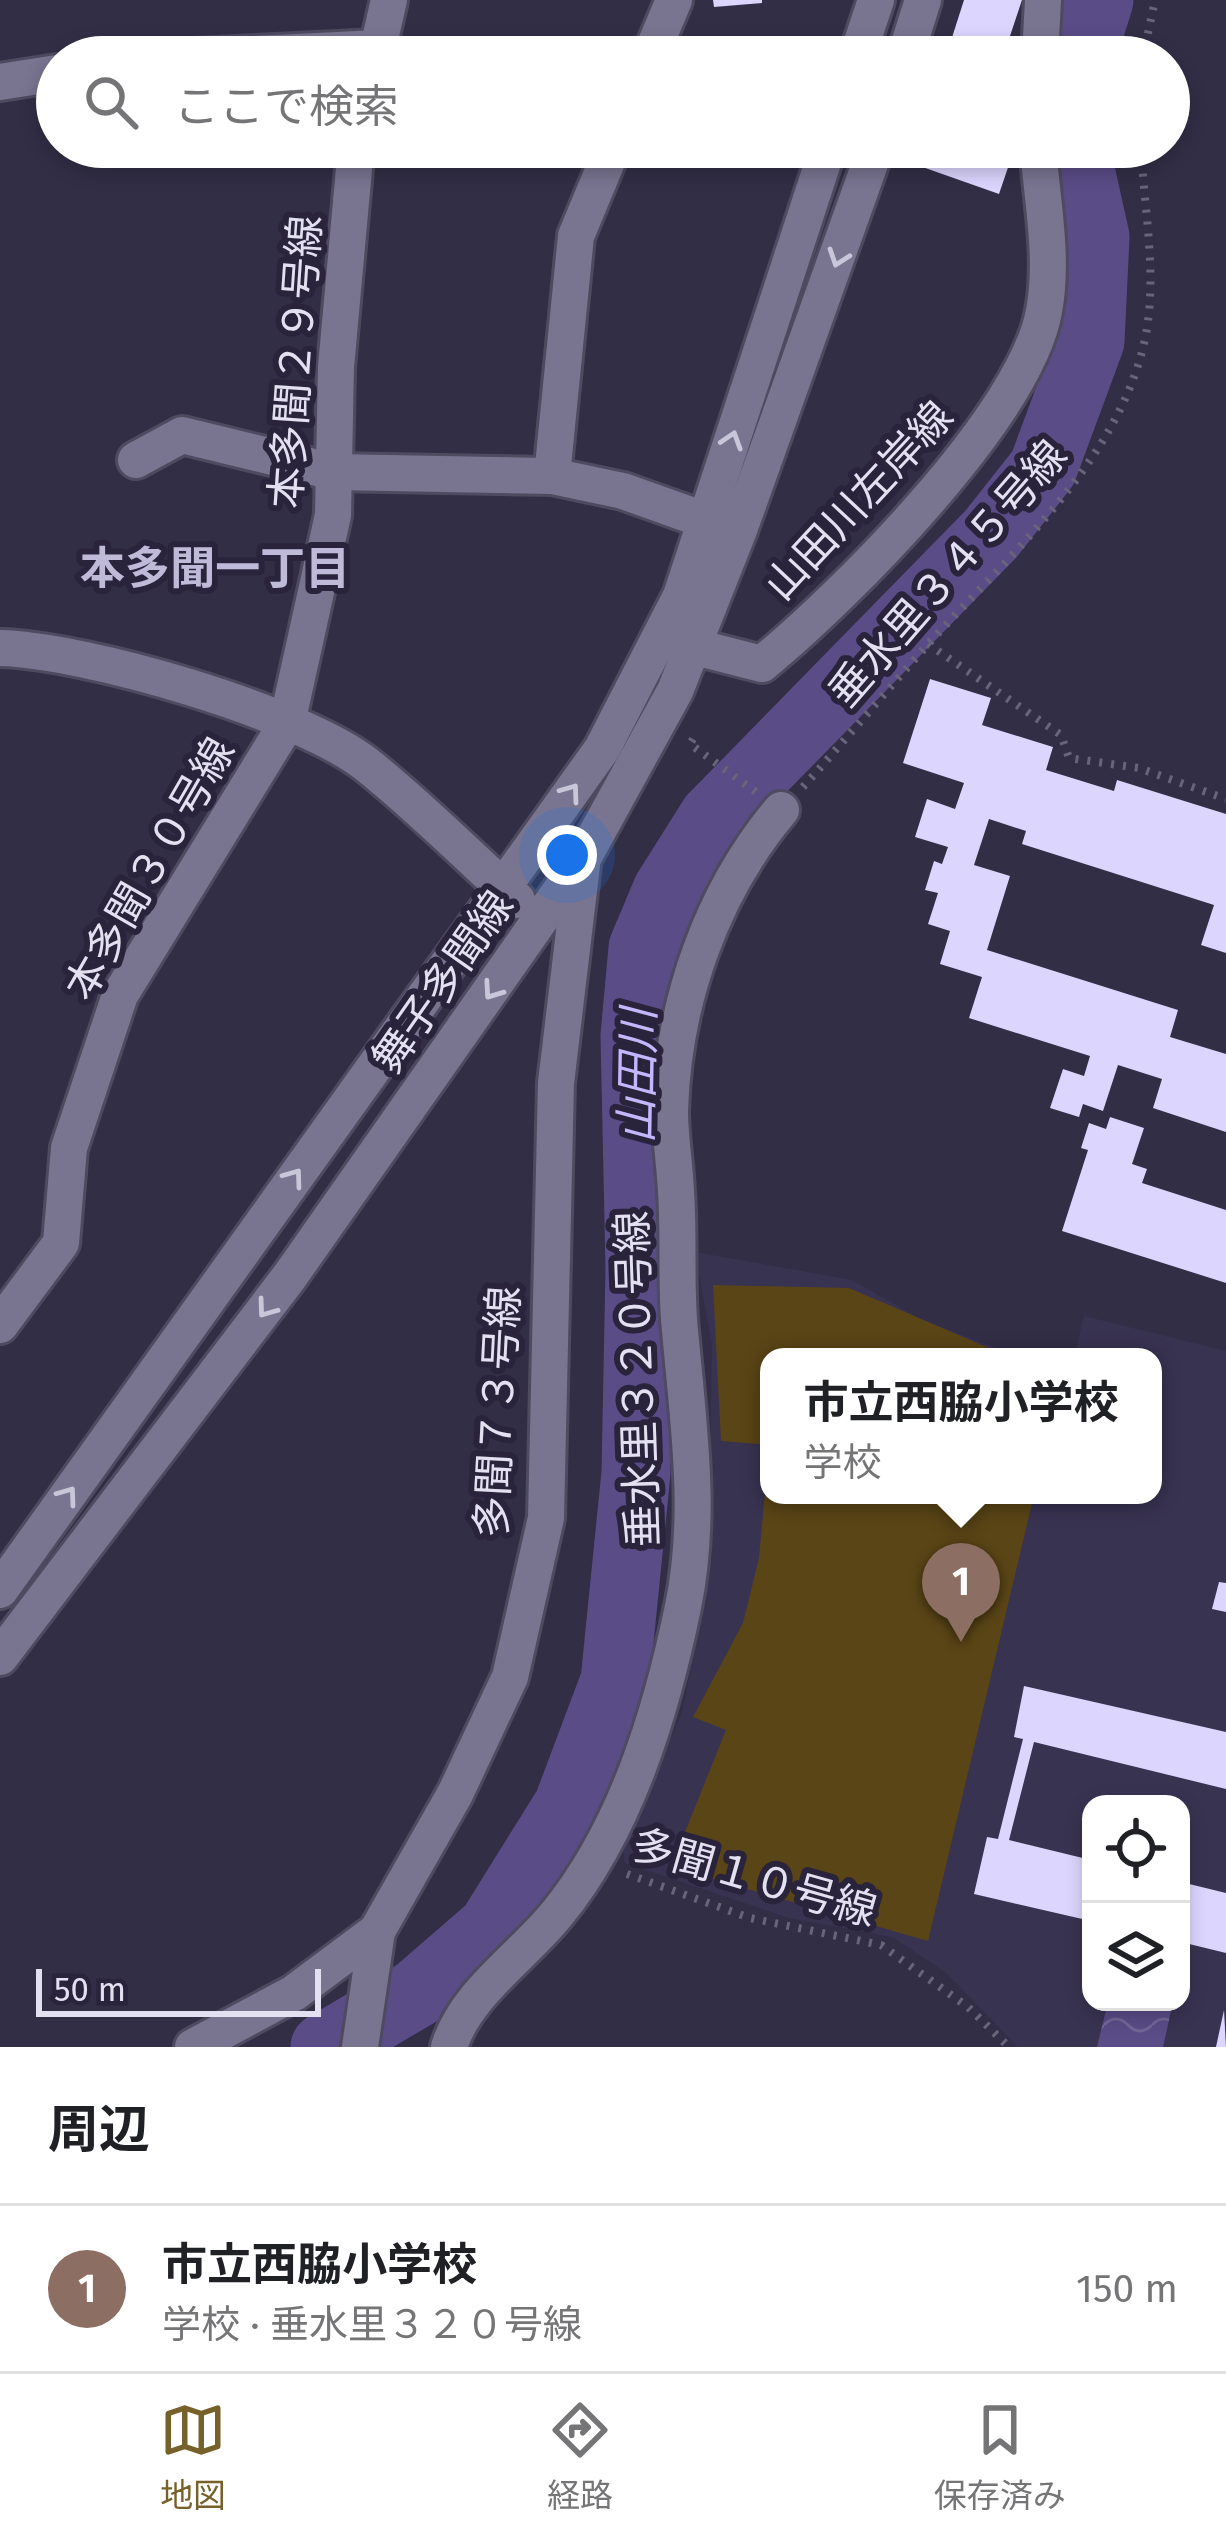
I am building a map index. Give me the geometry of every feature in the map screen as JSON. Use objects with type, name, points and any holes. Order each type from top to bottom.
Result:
[{"type":"street","points":[[381,36],[389,0]]},
{"type":"street","points":[[659,36],[674,0]]},
{"type":"street","points":[[864,36],[876,0]]},
{"type":"street","points":[[911,36],[922,0]]},
{"type":"street","points":[[1041,36],[1043,0]]},
{"type":"street","points":[[0,82],[36,77]]},
{"type":"street","name":"本多聞２９号線","points":[[286,723],[333,515],[336,368],[354,168]]},
{"type":"street","points":[[553,476],[576,236],[604,168]]},
{"type":"street","name":"舞子多聞線","points":[[722,526],[822,168]]},
{"type":"street","name":"舞子多聞線","points":[[0,1657],[250,1331],[582,860],[676,643],[867,168]]},
{"type":"street","name":"山田川左岸線","points":[[676,643],[762,664],[955,469],[1000,412],[1044,316],[1048,282],[1040,168]]},
{"type":"street","points":[[136,460],[182,435],[334,472],[553,476],[623,490],[722,526]]},
{"type":"street","name":"舞子多聞線","points":[[0,1590],[676,643]]},
{"type":"street","points":[[0,648],[34,649],[124,668],[286,723],[363,761],[541,920]]},
{"type":"street","name":"本多聞３０号線","points":[[0,1325],[61,1244],[69,1148],[120,994],[286,723]]},
{"type":"street","name":"垂水里３２０号線","points":[[449,2047],[458,2020],[558,1913],[608,1836],[656,1714],[692,1553],[693,1454],[679,1313],[670,1110],[686,1001],[713,916],[745,853],[781,810]]},
{"type":"street","name":"多聞７３号線","points":[[193,2047],[294,1993],[377,1931],[455,1794],[510,1677],[546,1518],[556,1083],[582,860]]},
{"type":"street","points":[[360,2047],[377,1931]]},
{"type":"path","points":[[1147,36],[1155,0]]},
{"type":"path","name":"垂水里３４５号線","points":[[781,810],[1014,554],[1080,472],[1113,419],[1145,340],[1149,256],[1143,168]]},
{"type":"path","points":[[928,644],[1061,735],[1069,758],[1139,768],[1226,799]]},
{"type":"path","points":[[690,743],[781,810]]},
{"type":"path","name":"多聞１０号線","points":[[591,1861],[750,1918],[880,1945],[968,2007],[1009,2047]]},
{"type":"shaded area","points":[[695,1252],[852,1280],[920,1319],[996,1348],[760,1348],[760,1504],[1162,1504],[1162,1348],[1076,1348],[1084,1316],[1226,1351],[1226,2047],[1018,2047],[944,1971],[892,1937],[789,1918],[625,1863],[623,1849],[682,1712],[709,1573],[712,1345]]},
{"type":"shaded area","points":[[713,1285],[849,1288],[989,1348],[760,1348],[760,1444],[721,1441]]},
{"type":"shaded area","points":[[764,1504],[1032,1504],[928,1941],[671,1867],[726,1730],[693,1717],[743,1623],[759,1558]]},
{"type":"water","points":[[1106,2011],[1171,2011],[1163,2047],[1097,2047]]},
{"type":"building","points":[[713,0],[762,0],[762,3],[714,7]]},
{"type":"building","points":[[964,0],[1022,0],[1010,36],[952,36]]},
{"type":"building","points":[[925,168],[1008,168],[999,194]]},
{"type":"building","points":[[930,679],[991,698],[982,725],[1053,747],[1046,770],[1114,791],[1117,780],[1226,814],[1226,953],[1201,945],[1214,905],[1022,844],[1026,831],[989,819],[974,865],[1010,876],[987,950],[1178,1010],[1170,1037],[1226,1054],[1226,1132],[1153,1108],[1162,1079],[1118,1065],[1103,1111],[1083,1104],[1079,1117],[1050,1108],[1063,1069],[1084,1076],[1090,1056],[969,1018],[982,977],[940,964],[950,931],[928,924],[938,893],[925,890],[934,861],[942,864],[948,847],[915,837],[927,799],[955,809],[964,783],[903,763]]},
{"type":"building","points":[[1110,1117],[1144,1128],[1132,1164],[1147,1169],[1142,1183],[1226,1210],[1226,1283],[1062,1231],[1088,1150],[1081,1148],[1089,1123],[1106,1129]]},
{"type":"building","points":[[1219,1582],[1226,1583],[1226,1612],[1212,1609]]},
{"type":"building","points":[[1024,1686],[1226,1732],[1226,1789],[1034,1742],[1009,1840],[1082,1858],[1082,1919],[974,1894],[987,1837],[998,1839],[1023,1739],[1014,1737]]},
{"type":"building","points":[[1190,1884],[1226,1893],[1226,1953],[1190,1944]]},
{"type":"building","points":[[1224,2010],[1226,2047],[1216,2047]]},
{"type":"waterway","name":"山田川","points":[[1088,36],[1099,0]]},
{"type":"waterway","name":"山田川","points":[[325,2047],[417,1993],[492,1928],[568,1806],[615,1681],[636,1473],[640,1268],[635,1036],[643,948],[667,891],[713,818],[991,534],[1043,468],[1090,341],[1095,237],[1080,168]]},
{"type":"place","name":"市立西脇小学校","points":[[961,1642]]},
{"type":"district","name":"本多聞一丁目","points":[[215,569]]}]
